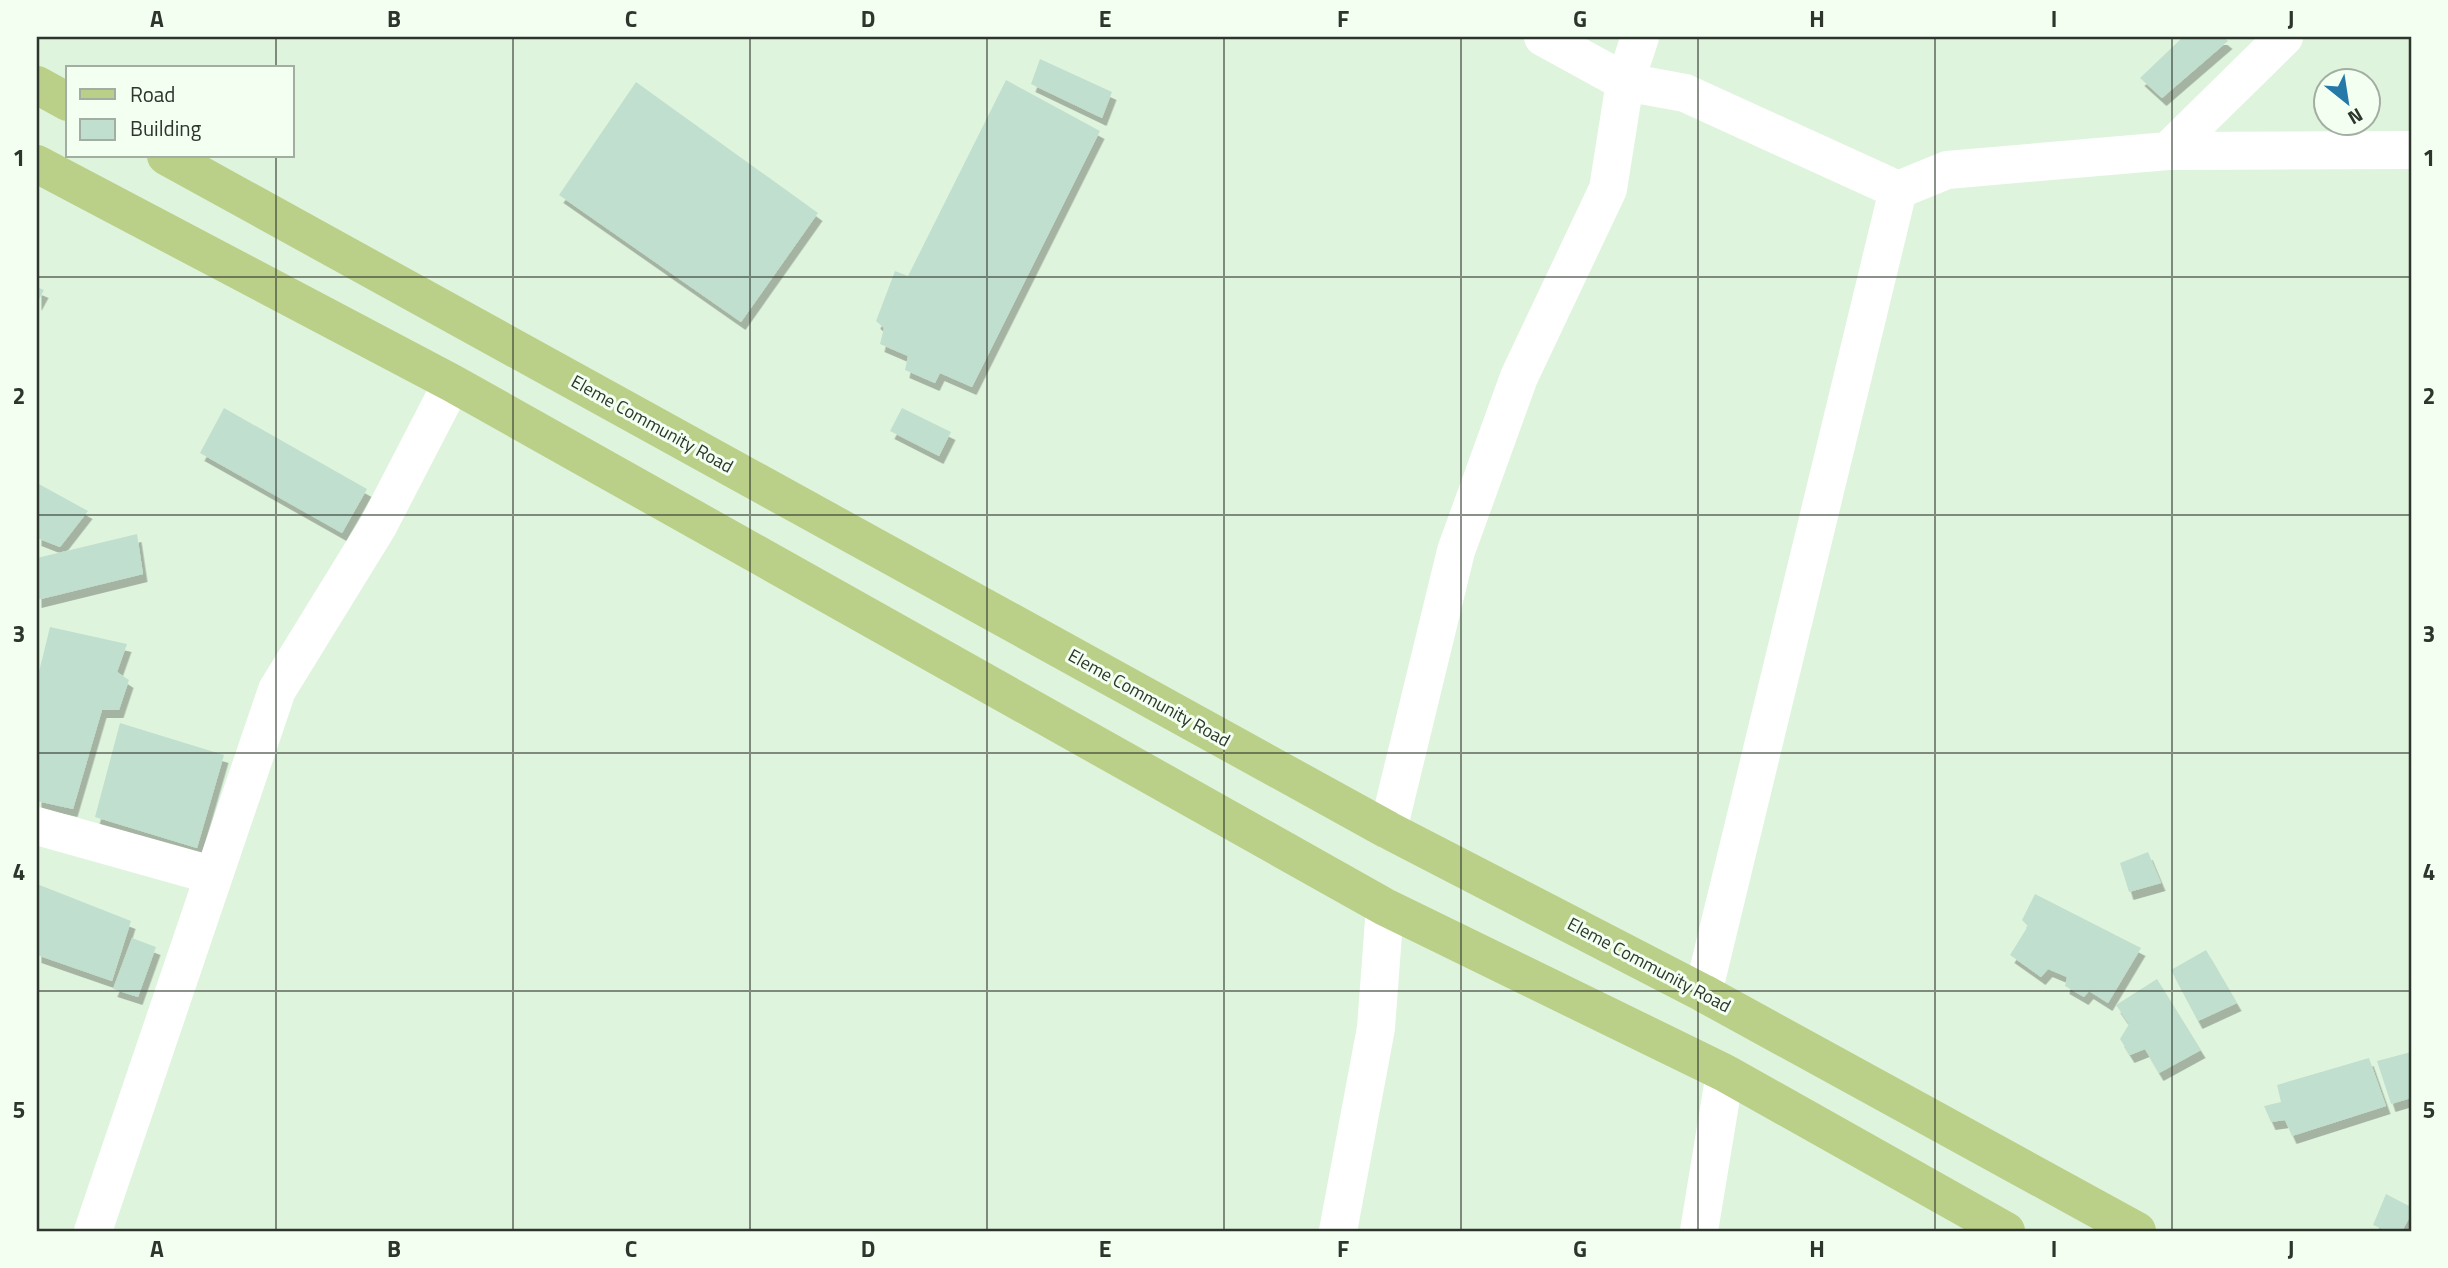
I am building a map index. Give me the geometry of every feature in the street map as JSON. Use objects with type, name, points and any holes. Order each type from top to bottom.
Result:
[{"type":"main road","points":[[37,85],[66,101]]},
{"type":"main road","name":"Eleme Community Road","points":[[170,158],[1388,830],[1703,993],[2137,1231]]},
{"type":"main road","points":[[37,164],[452,383],[1385,907],[1725,1073],[2006,1231]]},
{"type":"street","points":[[1543,37],[1625,82],[1685,93],[1898,190],[1947,170],[2168,152],[2411,150]]},
{"type":"street","points":[[1388,830],[1456,551],[1519,377],[1608,189],[1625,82],[1640,37]]},
{"type":"street","points":[[2168,152],[2284,37]]},
{"type":"street","points":[[1703,993],[1898,190]]},
{"type":"street","points":[[93,1231],[277,690],[378,526],[452,383]]},
{"type":"street","points":[[37,826],[212,875]]},
{"type":"street","points":[[1338,1231],[1376,1028],[1385,907]]},
{"type":"street","points":[[1699,1231],[1725,1073]]},
{"type":"building","points":[[2183,37],[2223,37],[2228,41],[2162,98],[2140,78]]},
{"type":"building","points":[[1040,59],[1112,92],[1102,118],[1031,84]]},
{"type":"building","points":[[1006,80],[1100,131],[972,387],[940,373],[935,383],[905,370],[908,356],[880,344],[884,328],[876,321],[895,271],[908,276]]},
{"type":"building","points":[[636,82],[818,213],[741,322],[559,195]]},
{"type":"building","points":[[37,287],[44,290],[37,303]]},
{"type":"building","points":[[224,408],[367,489],[342,533],[200,453]]},
{"type":"building","points":[[902,408],[951,432],[939,456],[890,431]]},
{"type":"building","points":[[37,483],[88,511],[60,547],[37,538]]},
{"type":"building","points":[[137,534],[143,574],[37,600],[37,558]]},
{"type":"building","points":[[50,627],[127,644],[117,672],[129,680],[119,710],[102,710],[73,809],[37,801],[37,680]]},
{"type":"building","points":[[120,723],[224,755],[197,848],[95,817]]},
{"type":"building","points":[[2148,852],[2161,883],[2129,892],[2120,863]]},
{"type":"building","points":[[37,884],[131,921],[112,981],[37,955]]},
{"type":"building","points":[[2035,894],[2141,948],[2108,1003],[2089,991],[2084,997],[2065,986],[2067,977],[2048,969],[2041,977],[2010,955],[2028,926],[2022,920]]},
{"type":"building","points":[[132,938],[156,947],[138,997],[113,989]]},
{"type":"building","points":[[2206,950],[2237,1003],[2198,1021],[2171,970]]},
{"type":"building","points":[[2157,979],[2201,1050],[2159,1073],[2145,1049],[2130,1055],[2120,1039],[2129,1024],[2116,1005]]},
{"type":"building","points":[[2411,1052],[2411,1098],[2391,1104],[2377,1061]]},
{"type":"building","points":[[2369,1058],[2386,1106],[2292,1136],[2285,1120],[2271,1122],[2264,1106],[2281,1102],[2277,1085]]},
{"type":"building","points":[[2386,1194],[2411,1207],[2411,1215],[2402,1231],[2387,1231],[2373,1225]]}]
